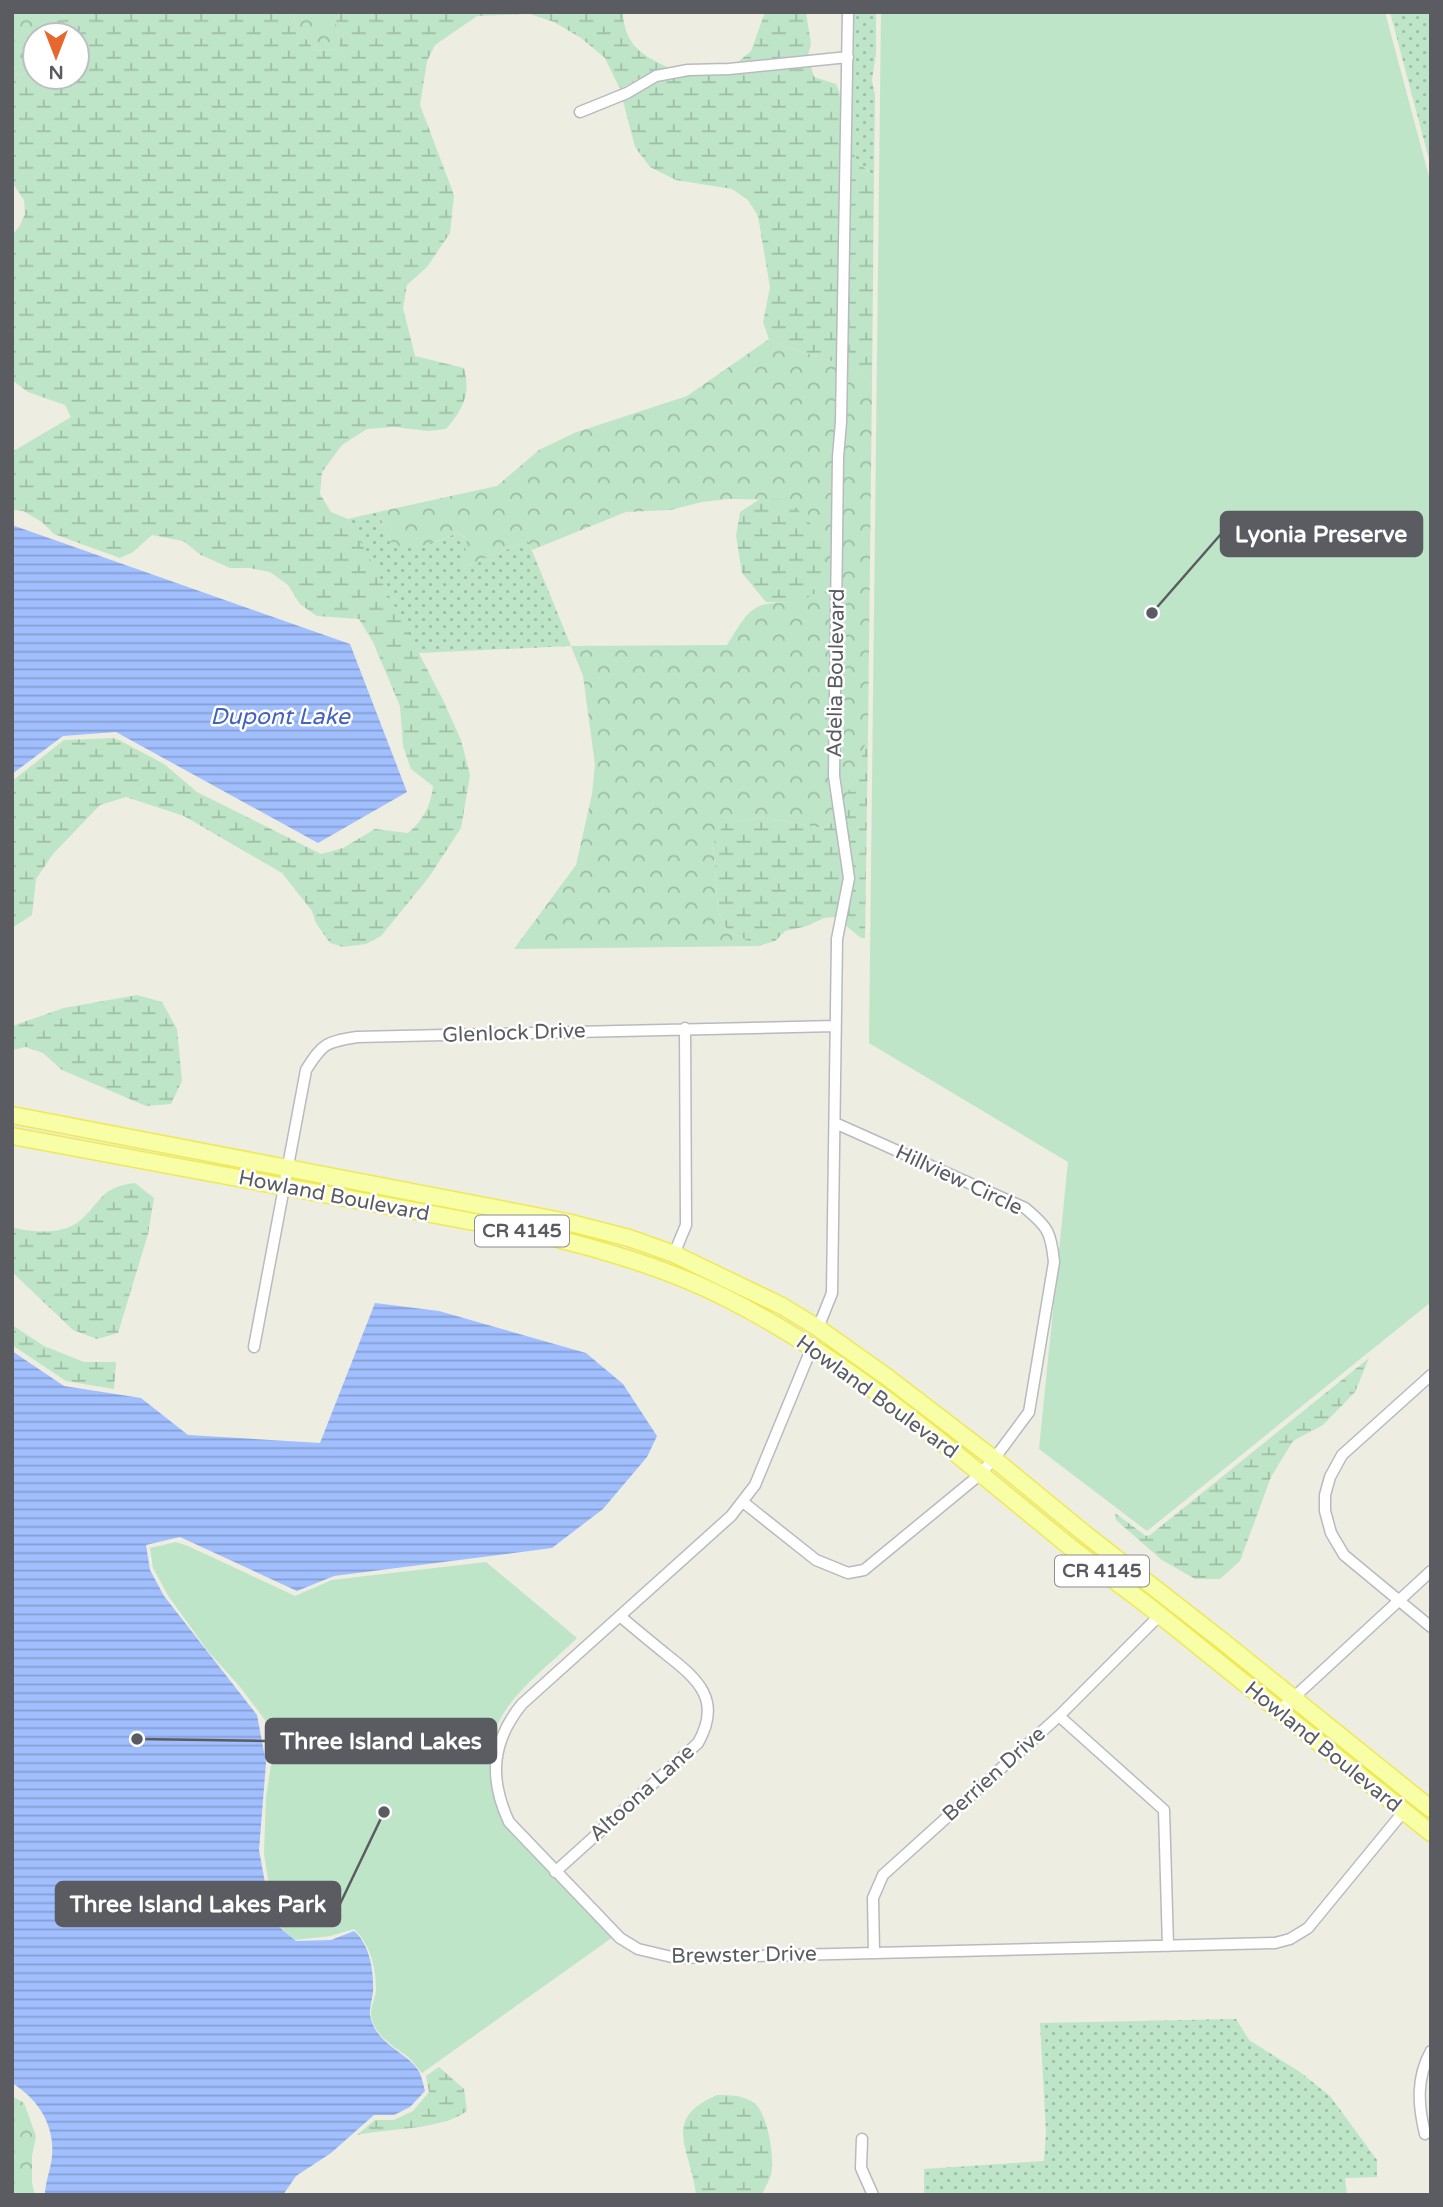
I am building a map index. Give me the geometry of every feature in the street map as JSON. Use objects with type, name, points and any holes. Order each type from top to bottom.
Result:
[{"type":"main road","name":"Howland Boulevard","points":[[12,1115],[567,1222],[629,1238],[674,1254],[745,1287],[818,1328],[887,1377],[994,1459],[1431,1809]]},
{"type":"main road","name":"Howland Boulevard","points":[[12,1136],[574,1242],[643,1264],[725,1297],[786,1331],[855,1375],[1431,1833]]},
{"type":"main road","points":[[786,1331],[798,1327],[804,1331],[818,1328]]},
{"type":"street","name":"Adelia Boulevard","points":[[818,1328],[832,1293],[837,940],[849,878],[834,776],[848,12]]},
{"type":"street","points":[[580,113],[627,93],[656,76],[688,70],[729,69],[848,57]]},
{"type":"street","name":"Glenlock Drive","points":[[254,1347],[306,1070],[320,1048],[335,1041],[357,1037],[835,1026]]},
{"type":"street","points":[[674,1254],[686,1225],[685,1028]]},
{"type":"street","name":"Hillview Circle","points":[[835,1123],[1025,1208],[1040,1220],[1051,1237],[1054,1262],[1029,1412],[981,1473]]},
{"type":"street","name":"Brewster Drive","points":[[812,1347],[755,1485],[743,1502],[731,1516],[522,1704],[500,1740],[496,1760],[496,1783],[500,1803],[509,1822],[620,1938],[652,1954],[676,1958],[1275,1943],[1290,1939],[1308,1928],[1404,1811]]},
{"type":"street","points":[[1431,1375],[1342,1455],[1330,1477],[1325,1495],[1325,1511],[1331,1533],[1344,1555],[1431,1627]]},
{"type":"street","points":[[743,1502],[817,1560],[848,1573],[864,1570],[981,1473]]},
{"type":"street","points":[[1278,1712],[1431,1571]]},
{"type":"street","name":"Berrien Drive","points":[[874,1953],[873,1898],[883,1875],[1059,1716],[1160,1615]]},
{"type":"street","name":"Altoona Lane","points":[[555,1872],[698,1743],[705,1731],[708,1708],[703,1688],[693,1675],[620,1616]]},
{"type":"street","points":[[1059,1716],[1164,1810],[1168,1946]]},
{"type":"street","points":[[1425,2134],[1419,2099],[1420,2075],[1431,2051]]},
{"type":"street","points":[[862,2139],[861,2168],[873,2195]]},
{"type":"green space","points":[[12,12],[63,12],[64,21],[21,21],[21,75],[12,70]]},
{"type":"green space","points":[[63,12],[293,12],[297,27],[315,51],[340,49],[336,21],[341,12],[623,12],[627,33],[636,48],[669,68],[653,71],[620,89],[605,58],[581,38],[554,22],[530,14],[477,16],[435,45],[427,61],[420,105],[454,195],[450,233],[427,267],[407,285],[403,308],[415,356],[464,368],[466,394],[457,415],[446,429],[367,429],[342,445],[322,472],[320,494],[331,512],[348,519],[377,572],[442,698],[461,740],[470,775],[461,828],[429,877],[381,936],[366,944],[343,947],[330,943],[316,923],[312,911],[282,873],[184,816],[126,797],[100,805],[53,854],[36,879],[32,915],[12,926],[12,781],[64,740],[119,740],[164,764],[197,792],[321,854],[343,848],[375,829],[408,833],[425,812],[433,786],[411,769],[403,746],[400,706],[373,642],[359,619],[317,616],[300,604],[288,585],[270,572],[230,568],[201,555],[183,541],[152,535],[133,552],[120,558],[54,534],[42,522],[23,511],[12,510],[12,452],[71,417],[65,405],[28,392],[12,380],[12,235],[25,214],[24,200],[12,182],[12,70],[21,75],[21,91],[91,91],[91,21],[64,21]]},
{"type":"green space","points":[[293,12],[341,12],[336,21],[340,49],[315,51],[297,27]]},
{"type":"green space","points":[[765,12],[806,12],[811,44],[808,55],[738,62],[751,51]]},
{"type":"green space","points":[[853,12],[876,12],[876,53],[872,80],[875,95],[874,177],[854,157],[846,139],[844,64],[853,63]]},
{"type":"green space","points":[[881,12],[1385,12],[1431,184],[1431,1302],[1147,1531],[1039,1449],[1068,1162],[869,1043]]},
{"type":"green space","points":[[1390,12],[1431,12],[1431,167]]},
{"type":"green space","points":[[811,67],[814,77],[836,84],[849,146],[874,177],[872,382],[848,367],[769,339],[763,322],[770,287],[758,216],[748,200],[732,189],[676,180],[650,167],[635,147],[623,101],[657,82],[688,76]]},
{"type":"green space","points":[[769,339],[848,367],[872,382],[868,735],[859,766],[836,821],[822,828],[760,817],[725,824],[713,844],[718,910],[727,930],[758,946],[514,949],[576,865],[592,794],[595,765],[583,676],[571,646],[727,645],[742,621],[755,608],[772,603],[800,602],[789,500],[728,499],[670,510],[626,512],[532,550],[528,541],[463,567],[467,538],[457,533],[417,546],[392,544],[378,512],[497,486],[539,450],[574,433],[687,396]]},
{"type":"green space","points":[[760,499],[789,500],[810,523],[825,557],[819,591],[800,602],[766,602],[742,573],[736,536],[740,512]]},
{"type":"green space","points":[[378,512],[392,544],[436,542],[457,533],[468,539],[463,567],[528,541],[571,646],[418,653],[348,519]]},
{"type":"green space","points":[[868,735],[865,938],[861,938],[835,917],[785,931],[775,941],[758,946],[727,930],[718,910],[713,844],[724,824],[760,817],[822,828],[836,821],[859,766]]},
{"type":"green space","points":[[137,995],[162,1002],[177,1029],[182,1081],[171,1104],[146,1106],[62,1070],[43,1053],[26,1047],[12,1050],[12,1026],[64,1008]]},
{"type":"green space","points":[[135,1183],[154,1198],[148,1234],[118,1333],[97,1339],[73,1330],[12,1272],[12,1231],[15,1228],[42,1232],[60,1230],[76,1224],[110,1190]]},
{"type":"green space","points":[[12,1325],[44,1346],[84,1362],[116,1362],[114,1389],[66,1381],[12,1345]]},
{"type":"green space","points":[[1369,1358],[1355,1392],[1323,1425],[1293,1441],[1271,1477],[1240,1561],[1220,1579],[1195,1579],[1162,1560],[1116,1520],[1115,1513],[1146,1536],[1150,1535]]},
{"type":"green space","points":[[176,1542],[295,1596],[332,1580],[486,1562],[577,1638],[521,1690],[507,1708],[496,1727],[491,1749],[491,1773],[497,1802],[613,1937],[422,2073],[409,2058],[385,2040],[376,2029],[371,2016],[376,1989],[375,1973],[368,1949],[360,1935],[354,1929],[330,1936],[295,1940],[275,1922],[264,1854],[266,1797],[271,1765],[265,1720],[208,1651],[169,1597],[153,1568],[150,1548]]},
{"type":"green space","points":[[1236,2019],[1249,2040],[1300,2072],[1330,2096],[1377,2160],[1377,2177],[1345,2178],[1347,2195],[924,2195],[924,2169],[1044,2161],[1046,2132],[1040,2023]]},
{"type":"green space","points":[[439,2067],[464,2089],[467,2111],[444,2122],[357,2135],[375,2120],[394,2120],[413,2111],[429,2092],[426,2076]]},
{"type":"green space","points":[[717,2095],[750,2100],[763,2116],[771,2147],[772,2167],[762,2195],[696,2195],[683,2138],[684,2126],[689,2115],[699,2105]]},
{"type":"green space","points":[[12,2096],[24,2103],[36,2136],[32,2156],[35,2195],[12,2195]]},
{"type":"water","name":"Dupont Lake","points":[[12,525],[350,644],[407,792],[318,843],[116,732],[63,736],[12,774]]},
{"type":"water","points":[[375,1303],[439,1311],[586,1353],[623,1384],[657,1436],[647,1457],[603,1509],[552,1548],[334,1576],[297,1591],[180,1537],[146,1545],[150,1570],[164,1596],[257,1715],[266,1763],[259,1850],[272,1921],[296,1941],[331,1940],[354,1931],[364,1943],[372,1967],[370,2013],[374,2028],[386,2042],[413,2063],[425,2091],[410,2107],[394,2115],[374,2115],[331,2153],[296,2176],[283,2195],[45,2195],[52,2156],[48,2123],[30,2097],[12,2083],[12,1351],[64,1386],[141,1398],[188,1435],[320,1443]]},
{"type":"place","name":"Lyonia Preserve","points":[[1152,613]]},
{"type":"place","name":"Three Island Lakes","points":[[137,1739]]},
{"type":"place","name":"Three Island Lakes Park","points":[[384,1812]]}]
